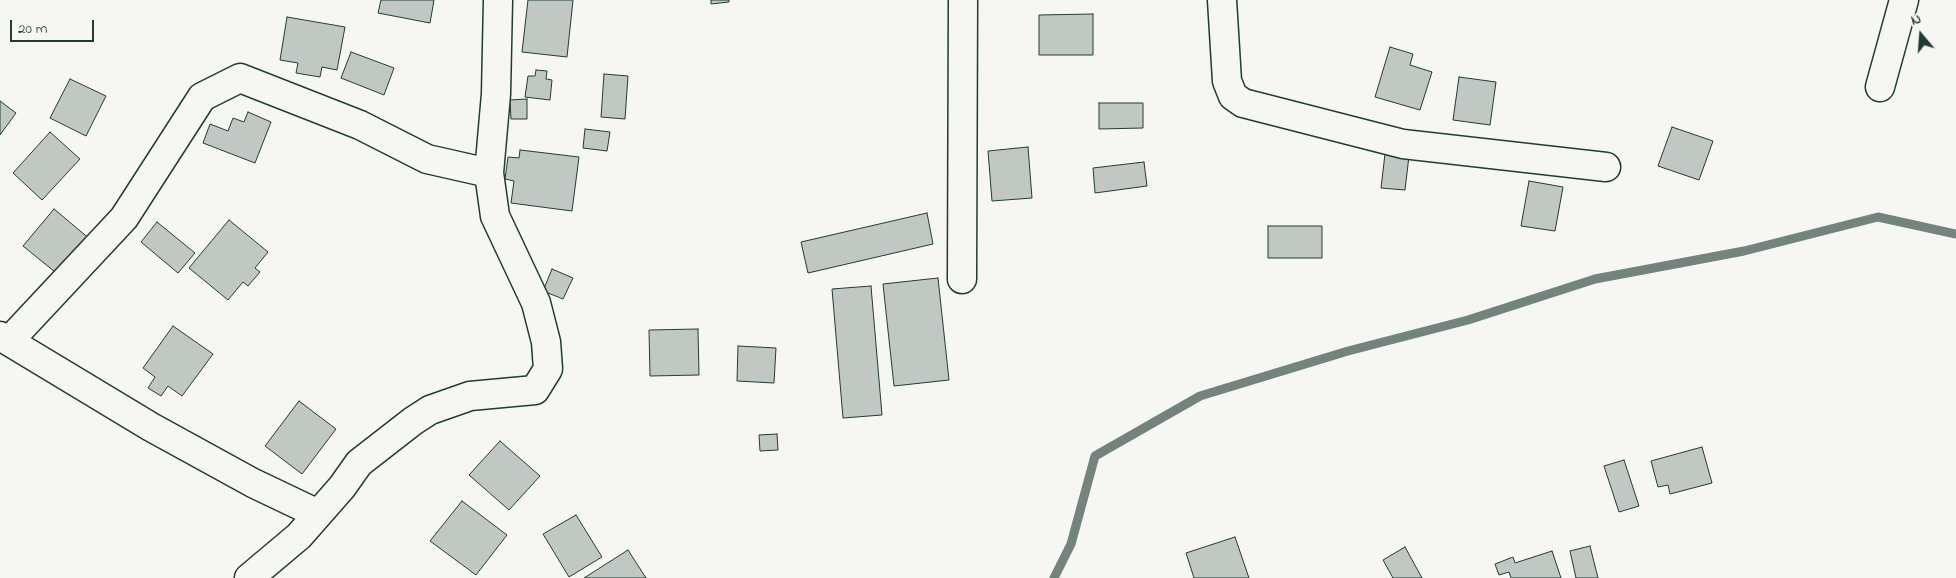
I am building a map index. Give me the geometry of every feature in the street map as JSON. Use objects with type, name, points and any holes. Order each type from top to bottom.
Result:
[{"type":"street","points":[[249,578],[299,536],[342,487],[359,463],[422,415],[430,410],[470,396],[535,390],[548,369],[546,342],[536,303],[495,216],[489,173],[496,94],[498,0]]},
{"type":"street","points":[[962,279],[963,0]]},
{"type":"street","points":[[1222,0],[1227,81],[1233,96],[1243,103],[1402,144],[1606,166]]},
{"type":"street","points":[[1880,88],[1904,0]]},
{"type":"street","points":[[318,514],[253,483],[151,427],[4,339],[124,218],[202,97],[240,78],[360,125],[427,159],[489,173]]},
{"type":"building","points":[[381,0],[434,0],[430,23],[378,13]]},
{"type":"building","points":[[528,0],[573,0],[567,57],[522,52]]},
{"type":"building","points":[[711,0],[729,0],[729,2],[711,4]]},
{"type":"building","points":[[1093,14],[1093,55],[1039,55],[1039,15]]},
{"type":"building","points":[[287,17],[345,27],[337,70],[322,67],[320,77],[296,73],[298,63],[280,60]]},
{"type":"building","points":[[1390,47],[1413,54],[1410,65],[1432,72],[1420,110],[1375,97]]},
{"type":"building","points":[[351,52],[394,68],[384,95],[341,78]]},
{"type":"building","points":[[536,70],[547,71],[546,79],[552,80],[550,100],[525,97],[528,76],[535,76]]},
{"type":"building","points":[[604,74],[628,76],[625,119],[601,117]]},
{"type":"building","points":[[1459,77],[1496,82],[1490,125],[1453,120]]},
{"type":"building","points":[[70,79],[106,96],[86,136],[50,118]]},
{"type":"building","points":[[527,99],[527,119],[511,119],[510,100]]},
{"type":"building","points":[[0,101],[16,113],[0,135]]},
{"type":"building","points":[[1099,103],[1143,103],[1143,128],[1099,129]]},
{"type":"building","points":[[248,112],[271,122],[255,163],[203,143],[210,124],[228,131],[233,118],[244,122]]},
{"type":"building","points":[[1672,127],[1713,141],[1699,180],[1658,166]]},
{"type":"building","points":[[585,129],[610,132],[607,151],[583,148]]},
{"type":"building","points":[[50,132],[80,159],[42,200],[13,173]]},
{"type":"building","points":[[1028,147],[1032,198],[992,201],[988,151]]},
{"type":"building","points":[[520,150],[579,157],[572,211],[511,203],[514,181],[505,179],[508,157],[519,158]]},
{"type":"building","points":[[1385,154],[1409,156],[1405,190],[1381,188]]},
{"type":"building","points":[[1144,162],[1147,186],[1095,193],[1093,168]]},
{"type":"building","points":[[1529,181],[1563,187],[1555,231],[1521,226]]},
{"type":"building","points":[[54,209],[91,240],[60,276],[23,246]]},
{"type":"building","points":[[927,213],[933,244],[808,273],[801,242]]},
{"type":"building","points":[[229,220],[268,252],[255,268],[260,272],[248,286],[243,282],[228,300],[189,268]]},
{"type":"building","points":[[157,222],[195,253],[178,273],[141,242]]},
{"type":"building","points":[[1268,226],[1322,226],[1322,258],[1268,258]]},
{"type":"building","points":[[552,269],[573,278],[563,299],[543,291]]},
{"type":"building","points":[[938,278],[949,380],[894,386],[883,284]]},
{"type":"building","points":[[871,286],[882,415],[843,418],[832,289]]},
{"type":"building","points":[[173,326],[213,354],[182,396],[168,386],[161,396],[148,388],[155,377],[143,368]]},
{"type":"building","points":[[698,329],[699,375],[650,376],[649,330]]},
{"type":"building","points":[[738,346],[776,348],[774,383],[737,381]]},
{"type":"building","points":[[299,401],[336,429],[302,474],[265,446]]},
{"type":"building","points":[[777,434],[778,450],[760,451],[759,435]]},
{"type":"building","points":[[500,441],[540,476],[509,510],[469,475]]},
{"type":"building","points":[[1702,447],[1712,483],[1670,494],[1668,485],[1658,487],[1651,461]]},
{"type":"building","points":[[1624,460],[1639,506],[1619,512],[1604,466]]},
{"type":"building","points":[[462,501],[507,535],[476,575],[430,541]]},
{"type":"building","points":[[576,515],[602,557],[569,577],[543,534]]},
{"type":"building","points":[[1235,537],[1249,578],[1194,578],[1186,553]]},
{"type":"building","points":[[1590,546],[1598,578],[1576,578],[1570,551]]},
{"type":"building","points":[[1405,547],[1422,578],[1393,578],[1383,560]]},
{"type":"building","points":[[628,550],[646,578],[584,578]]},
{"type":"building","points":[[1552,551],[1561,578],[1511,578],[1509,572],[1499,575],[1495,564],[1513,557],[1515,563]]},
{"type":"waterway","points":[[1054,578],[1071,544],[1095,456],[1200,396],[1348,351],[1468,320],[1595,279],[1744,251],[1878,217],[1956,234]]}]
